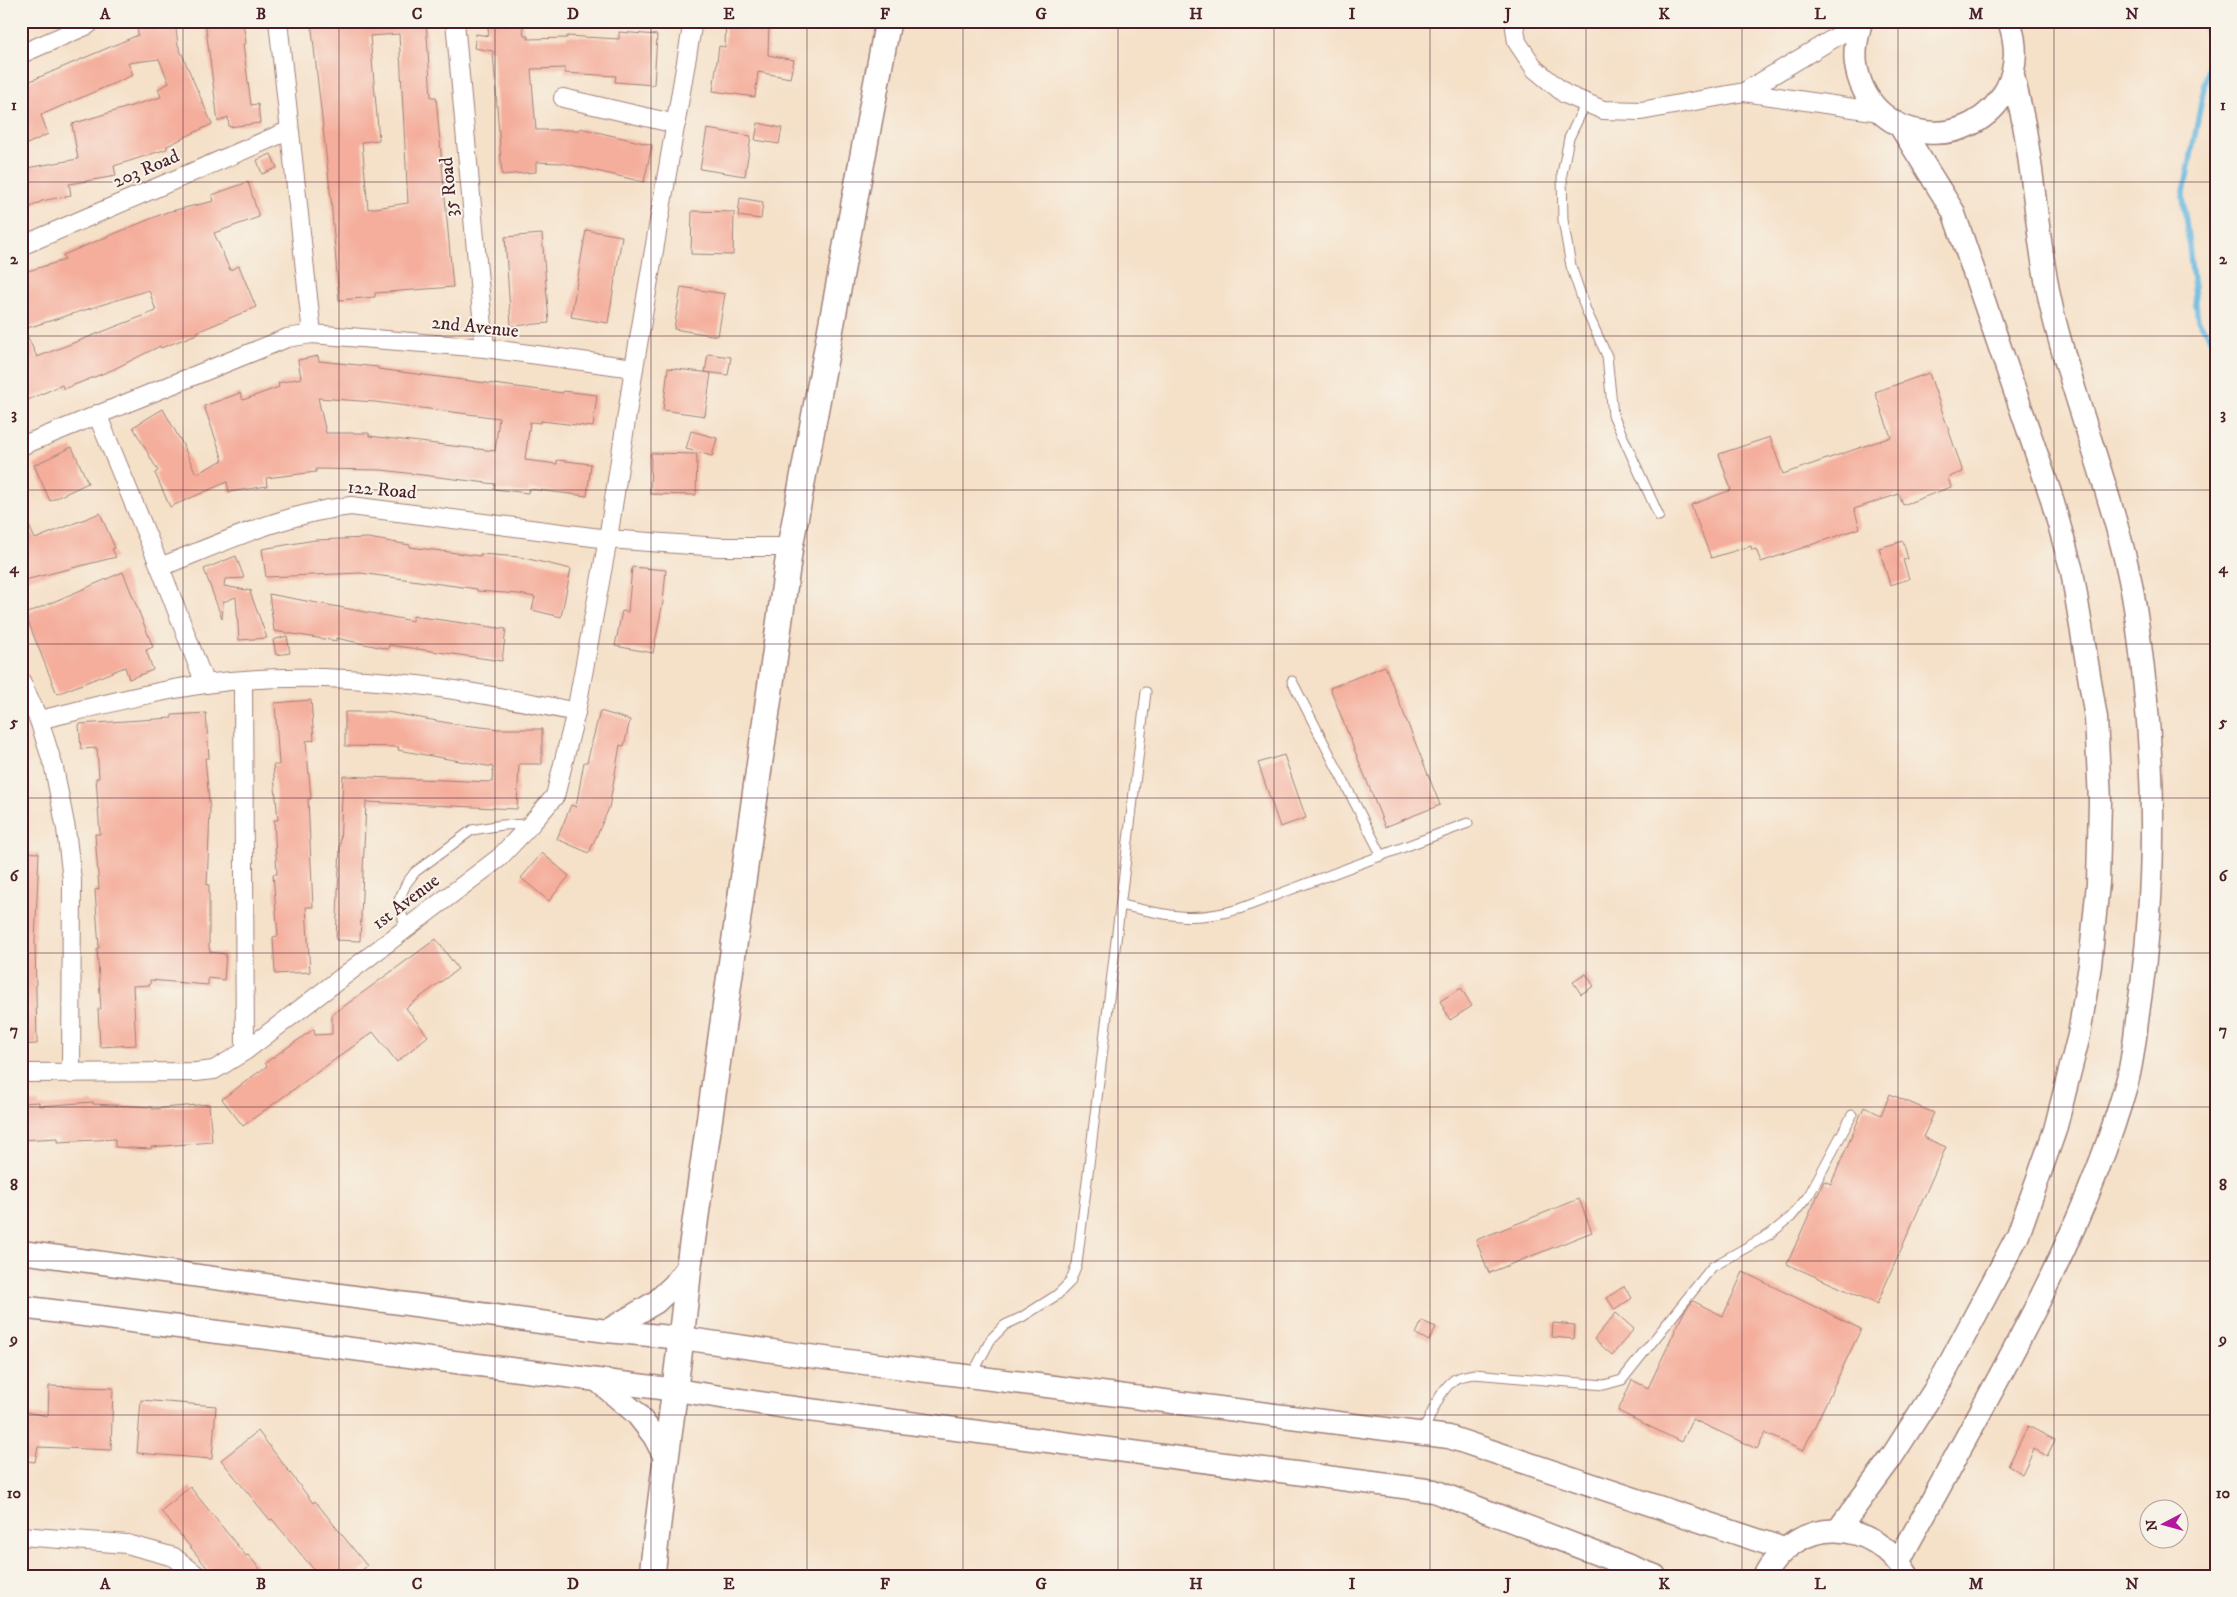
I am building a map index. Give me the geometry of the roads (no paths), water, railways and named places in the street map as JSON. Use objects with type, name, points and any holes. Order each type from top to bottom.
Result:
[{"type":"main road","points":[[652,1576],[676,1390],[689,1265],[790,547],[888,21]]},
{"type":"street","points":[[21,54],[88,25],[92,21]]},
{"type":"street","points":[[278,21],[288,131],[312,334]]},
{"type":"street","name":"35 Road","points":[[455,21],[485,348]]},
{"type":"street","name":"1st Avenue","points":[[21,1073],[72,1074],[214,1070],[245,1051],[499,858],[532,824],[555,796],[576,712],[608,539],[634,368],[693,21]]},
{"type":"street","points":[[1514,21],[1517,42],[1535,69],[1565,94],[1603,110],[1641,111],[1744,92],[1880,112]]},
{"type":"street","points":[[1744,92],[1861,21]]},
{"type":"street","points":[[1861,21],[1855,46],[1856,70],[1865,93],[1880,112],[1900,126],[1927,134],[1955,132],[1980,120],[2000,101],[2013,76]]},
{"type":"street","points":[[1764,1576],[1770,1564],[1784,1549],[1800,1538],[1838,1530],[1861,1534],[1882,1545],[1904,1568],[1924,1512],[2020,1339],[2055,1270],[2096,1172],[2128,1080],[2144,973],[2152,882],[2148,715],[2139,632],[2126,559],[2109,497],[2074,390],[2055,321],[2042,260],[2025,127],[2013,76],[2016,49],[2010,22]]},
{"type":"street","points":[[563,98],[676,124]]},
{"type":"street","points":[[1838,1530],[1889,1460],[1940,1380],[2018,1235],[2055,1130],[2079,1035],[2090,965],[2098,883],[2100,801],[2096,718],[2072,571],[2045,478],[1953,211],[1900,126]]},
{"type":"street","name":"203 Road","points":[[21,246],[288,131]]},
{"type":"street","name":"2nd Avenue","points":[[21,446],[287,338],[312,334],[485,348],[634,368]]},
{"type":"street","points":[[97,414],[160,567],[205,684]]},
{"type":"street","name":"122 Road","points":[[160,567],[278,522],[319,509],[351,506],[608,539],[719,547],[790,547]]},
{"type":"street","points":[[39,720],[133,698],[205,684],[294,678],[366,680],[453,690],[576,712]]},
{"type":"street","points":[[21,681],[39,720],[54,768],[66,829],[72,880],[72,1074]]},
{"type":"street","points":[[243,681],[245,1051]]},
{"type":"street","points":[[21,1252],[607,1331],[682,1338],[793,1354],[1449,1437],[1784,1549]]},
{"type":"street","points":[[607,1331],[656,1302],[674,1285],[689,1265]]},
{"type":"street","points":[[21,1307],[676,1390],[806,1409],[1434,1491],[1655,1576]]},
{"type":"street","points":[[598,1380],[636,1413],[654,1436],[666,1459]]},
{"type":"street","points":[[21,1536],[127,1544],[174,1556],[198,1576]]},
{"type":"lane","points":[[1586,103],[1569,138],[1562,174],[1563,220],[1571,266],[1586,310],[1607,356],[1613,415],[1659,516]]},
{"type":"lane","points":[[1292,681],[1382,856]]},
{"type":"lane","points":[[972,1376],[991,1339],[1005,1325],[1022,1317],[1057,1295],[1070,1282],[1077,1264],[1146,692]]},
{"type":"lane","points":[[1121,905],[1175,917],[1196,918],[1215,916],[1239,909],[1468,823]]},
{"type":"lane","points":[[405,929],[399,900],[406,884],[415,872],[472,830],[502,825],[532,824]]},
{"type":"lane","points":[[1422,1433],[1445,1390],[1455,1379],[1465,1376],[1474,1374],[1604,1385],[1622,1380],[1636,1365],[1712,1267],[1770,1234],[1791,1217],[1809,1195],[1852,1115]]},
{"type":"waterway","points":[[2203,21],[2211,51],[2183,197],[2198,320],[2216,345]]}]
